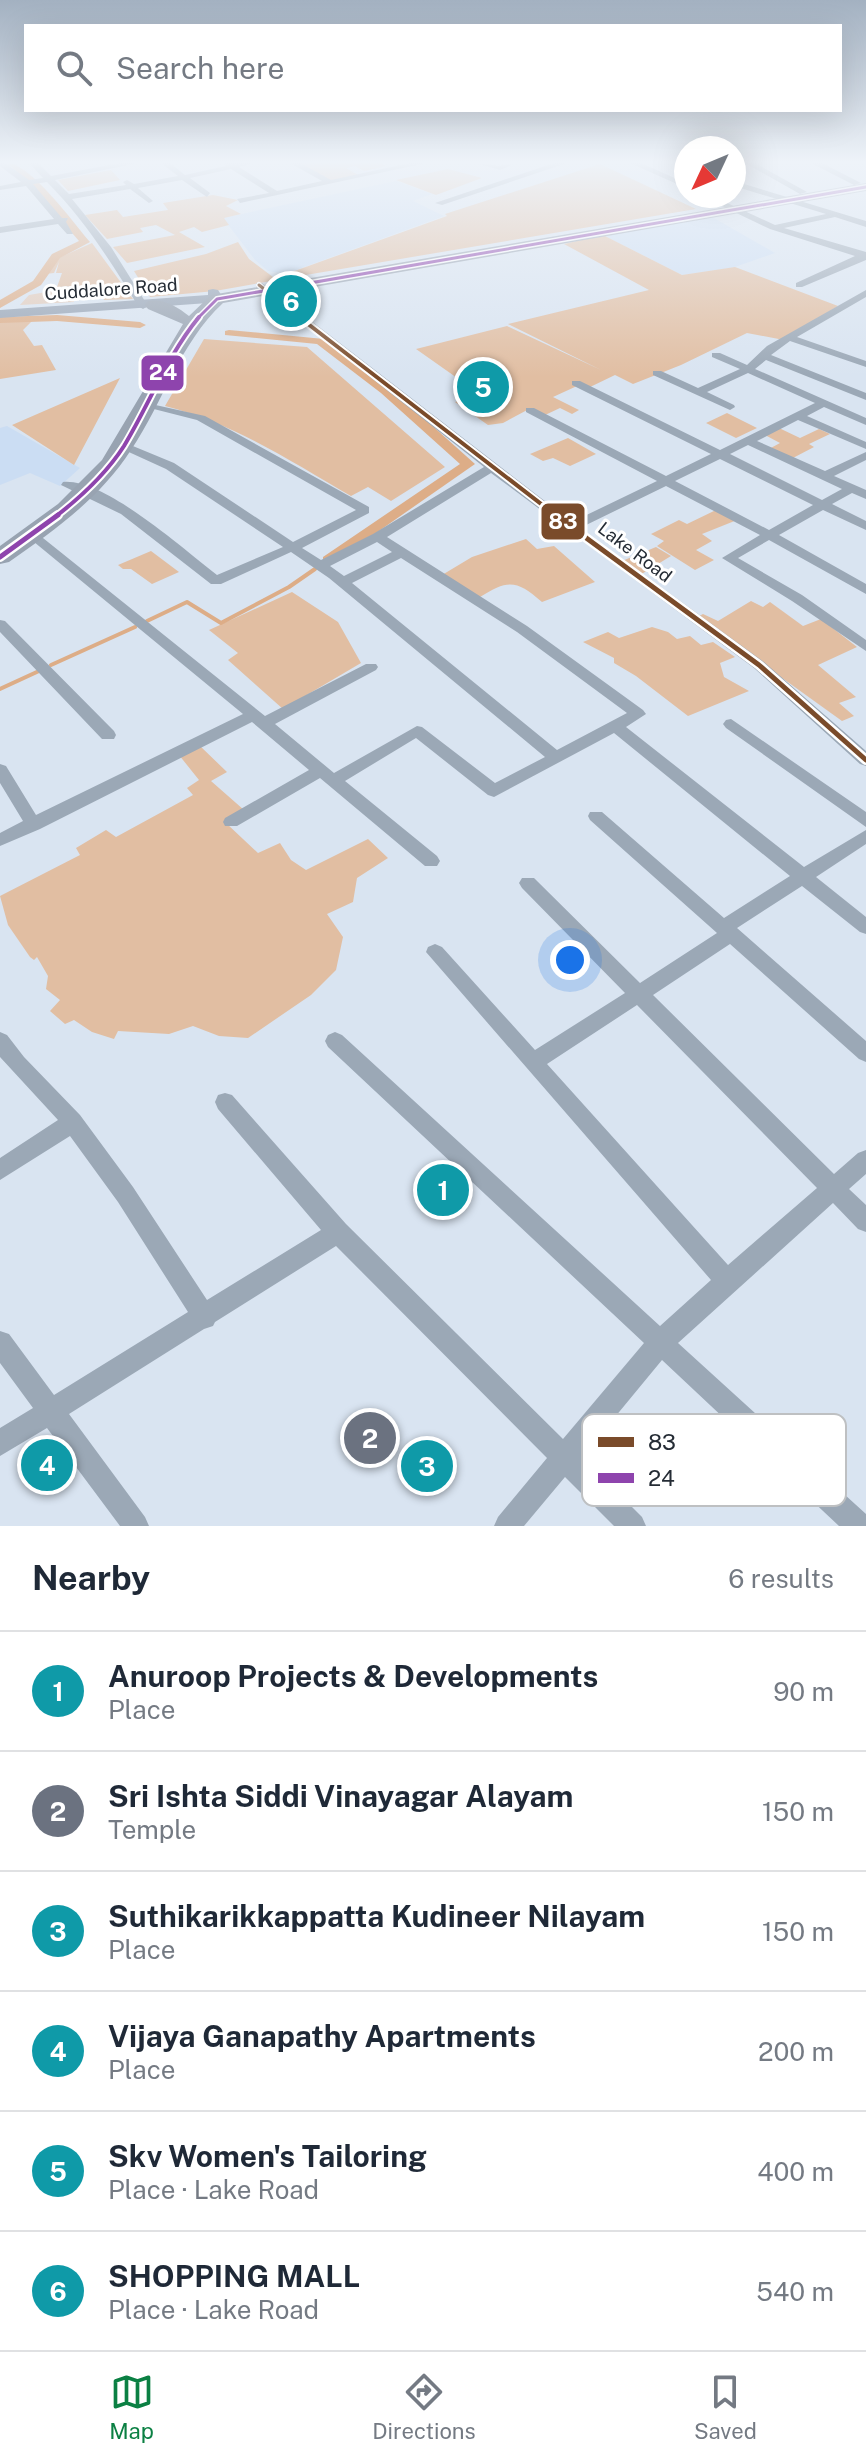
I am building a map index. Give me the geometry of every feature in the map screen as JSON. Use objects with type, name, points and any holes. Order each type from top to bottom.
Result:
[{"type":"highway","points":[[0,557],[33,534],[78,487],[124,446],[146,404],[182,319],[208,297],[571,234]]},
{"type":"highway","points":[[0,538],[78,487],[169,351],[203,312],[208,297]]},
{"type":"highway","points":[[146,304],[170,310],[182,319]]},
{"type":"main road","name":"Cuddalore Road","points":[[0,311],[146,304],[208,297]]},
{"type":"street","points":[[5,234],[11,243]]},
{"type":"street","points":[[93,234],[146,304]]},
{"type":"street","points":[[796,234],[865,256]]},
{"type":"street","points":[[799,285],[865,256]]},
{"type":"street","name":"Lake Road","points":[[261,288],[492,467],[759,665],[859,745],[866,760]]},
{"type":"street","points":[[698,392],[750,369],[767,357],[771,348],[866,293]]},
{"type":"street","points":[[791,338],[866,364]]},
{"type":"street","points":[[716,355],[866,422]]},
{"type":"street","points":[[767,357],[866,397]]},
{"type":"street","points":[[657,373],[730,407]]},
{"type":"street","points":[[576,383],[866,526]]},
{"type":"street","points":[[572,527],[825,403]]},
{"type":"street","points":[[78,487],[216,581],[293,547],[365,510],[201,418],[146,404]]},
{"type":"street","points":[[530,410],[769,535],[866,590]]},
{"type":"street","points":[[800,417],[866,446]]},
{"type":"street","points":[[749,441],[866,495]]},
{"type":"street","points":[[124,446],[170,466],[343,582],[556,758]]},
{"type":"street","points":[[825,476],[866,455]]},
{"type":"street","points":[[320,566],[378,537],[492,467]]},
{"type":"street","points":[[852,488],[729,558],[797,598],[866,647]]},
{"type":"street","points":[[33,534],[431,861]]},
{"type":"street","points":[[231,822],[417,731],[494,791],[638,714],[522,629],[378,537]]},
{"type":"street","points":[[343,582],[402,552]]},
{"type":"street","points":[[0,624],[108,735]]},
{"type":"street","points":[[0,840],[371,667]]},
{"type":"street","points":[[731,724],[866,821]]},
{"type":"street","points":[[615,726],[866,927]]},
{"type":"street","points":[[0,770],[34,825]]},
{"type":"street","points":[[596,816],[866,1053]]},
{"type":"street","points":[[534,1062],[639,994],[802,876],[866,836]]},
{"type":"street","points":[[528,883],[866,1221]]},
{"type":"street","points":[[435,952],[727,1281]]},
{"type":"street","points":[[335,1041],[737,1414]]},
{"type":"street","points":[[3,1054],[73,1122],[141,1217],[205,1318]]},
{"type":"street","points":[[225,1102],[338,1232],[582,1476]]},
{"type":"street","points":[[0,1170],[73,1122]]},
{"type":"street","points":[[601,1414],[660,1343],[866,1160]]},
{"type":"street","points":[[0,1443],[48,1410],[205,1318],[338,1232]]},
{"type":"street","points":[[0,1343],[136,1526]]},
{"type":"street","points":[[507,1526],[582,1436]]},
{"type":"street","points":[[613,1506],[633,1526]]},
{"type":"street","points":[[837,1506],[859,1526]]},
{"type":"shaded area","points":[[103,234],[132,234],[107,239]]},
{"type":"shaded area","points":[[183,234],[205,247],[127,263],[113,247]]},
{"type":"shaded area","points":[[235,234],[394,234],[285,274],[268,271],[255,260]]},
{"type":"shaded area","points":[[397,234],[547,234],[282,279],[278,277]]},
{"type":"shaded area","points":[[742,234],[775,253],[732,268],[682,275],[603,235]]},
{"type":"shaded area","points":[[603,235],[682,275],[735,267],[838,306],[784,340],[747,333],[633,384],[615,375],[588,388],[577,386],[553,397],[579,410],[572,414],[560,408],[543,416],[529,409],[503,423],[488,425],[455,402],[480,394],[490,398],[504,392],[475,376],[460,380],[416,349],[507,326],[601,370],[508,324],[649,290],[564,244]]},
{"type":"shaded area","points":[[238,242],[249,259],[277,280],[215,291],[150,297],[134,271],[206,254]]},
{"type":"shaded area","points":[[92,243],[133,299],[104,300],[98,285],[77,289],[77,286],[57,287],[62,273],[56,273],[59,262],[54,273],[45,274],[54,260]]},
{"type":"shaded area","points":[[75,287],[74,302],[20,305],[29,295]]},
{"type":"shaded area","points":[[34,319],[23,330],[34,346],[42,345],[56,370],[0,379],[0,320]]},
{"type":"shaded area","points":[[204,339],[307,347],[445,467],[391,501],[368,487],[351,496],[238,433],[165,406]]},
{"type":"shaded area","points":[[120,378],[74,465],[12,425]]},
{"type":"shaded area","points":[[727,413],[757,428],[736,438],[706,423]]},
{"type":"shaded area","points":[[7,426],[80,468],[60,486],[30,473],[0,485],[0,428]]},
{"type":"shaded area","points":[[779,428],[800,438],[819,429],[830,434],[809,444],[814,447],[791,459],[769,449],[780,443],[765,435]]},
{"type":"shaded area","points":[[568,438],[596,454],[570,466],[553,458],[543,461],[530,454]]},
{"type":"shaded area","points":[[716,510],[737,520],[702,534],[712,541],[696,550],[714,560],[695,570],[657,546],[664,541],[651,534],[679,520],[687,524]]},
{"type":"shaded area","points":[[526,539],[537,549],[554,546],[595,582],[542,602],[526,589],[512,584],[498,587],[480,597],[442,575],[472,557]]},
{"type":"shaded area","points":[[656,547],[671,556],[640,575],[622,561]]},
{"type":"shaded area","points":[[151,551],[179,572],[152,584],[131,569],[118,565]]},
{"type":"shaded area","points":[[292,592],[338,622],[361,663],[283,709],[228,660],[238,653],[209,630]]},
{"type":"shaded area","points":[[751,601],[763,607],[770,602],[803,626],[821,619],[857,647],[818,665],[856,697],[839,703],[854,716],[842,721],[697,617],[703,614],[718,621]]},
{"type":"shaded area","points":[[652,627],[668,632],[677,639],[690,636],[701,645],[713,642],[735,657],[720,663],[724,677],[749,691],[688,716],[614,663],[614,658],[583,642],[608,632],[619,638]]},
{"type":"shaded area","points":[[199,745],[227,772],[211,781],[244,810],[226,823],[258,853],[280,843],[291,860],[306,870],[368,839],[388,858],[357,878],[353,902],[327,914],[343,937],[336,970],[311,995],[248,1038],[219,1036],[193,1026],[169,1034],[118,1031],[114,1039],[92,1032],[74,1020],[65,1024],[50,1011],[60,1000],[46,989],[48,976],[37,957],[34,960],[30,957],[8,925],[0,896],[80,855],[76,848],[106,830],[116,837],[193,795],[187,788],[199,780],[179,755]]},
{"type":"waterway","points":[[0,305],[37,283],[56,256],[85,242],[78,234]]},
{"type":"waterway","points":[[0,320],[57,318],[140,325]]},
{"type":"waterway","points":[[229,333],[320,341],[385,390],[468,464],[328,560]]},
{"type":"waterway","points":[[147,621],[187,602],[221,623],[289,587],[315,569]]},
{"type":"waterway","points":[[51,665],[135,627]]},
{"type":"waterway","points":[[0,689],[39,671]]},
{"type":"transit line","name":"24","points":[[0,557],[67,508],[110,465],[133,430],[188,330],[217,299],[592,234]]},
{"type":"transit line","name":"83","points":[[259,285],[523,492],[759,665],[866,760]]},
{"type":"place","name":"SHOPPING MALL","points":[[291,301]]},
{"type":"place","name":"Skv Women's Tailoring","points":[[483,387]]},
{"type":"place","name":"Anuroop Projects & Developments","points":[[443,1190]]},
{"type":"place","name":"Sri Ishta Siddi Vinayagar Alayam","points":[[370,1438]]},
{"type":"place","name":"Vijaya Ganapathy Apartments","points":[[47,1465]]},
{"type":"place","name":"Suthikarikkappatta Kudineer Nilayam","points":[[427,1466]]}]
